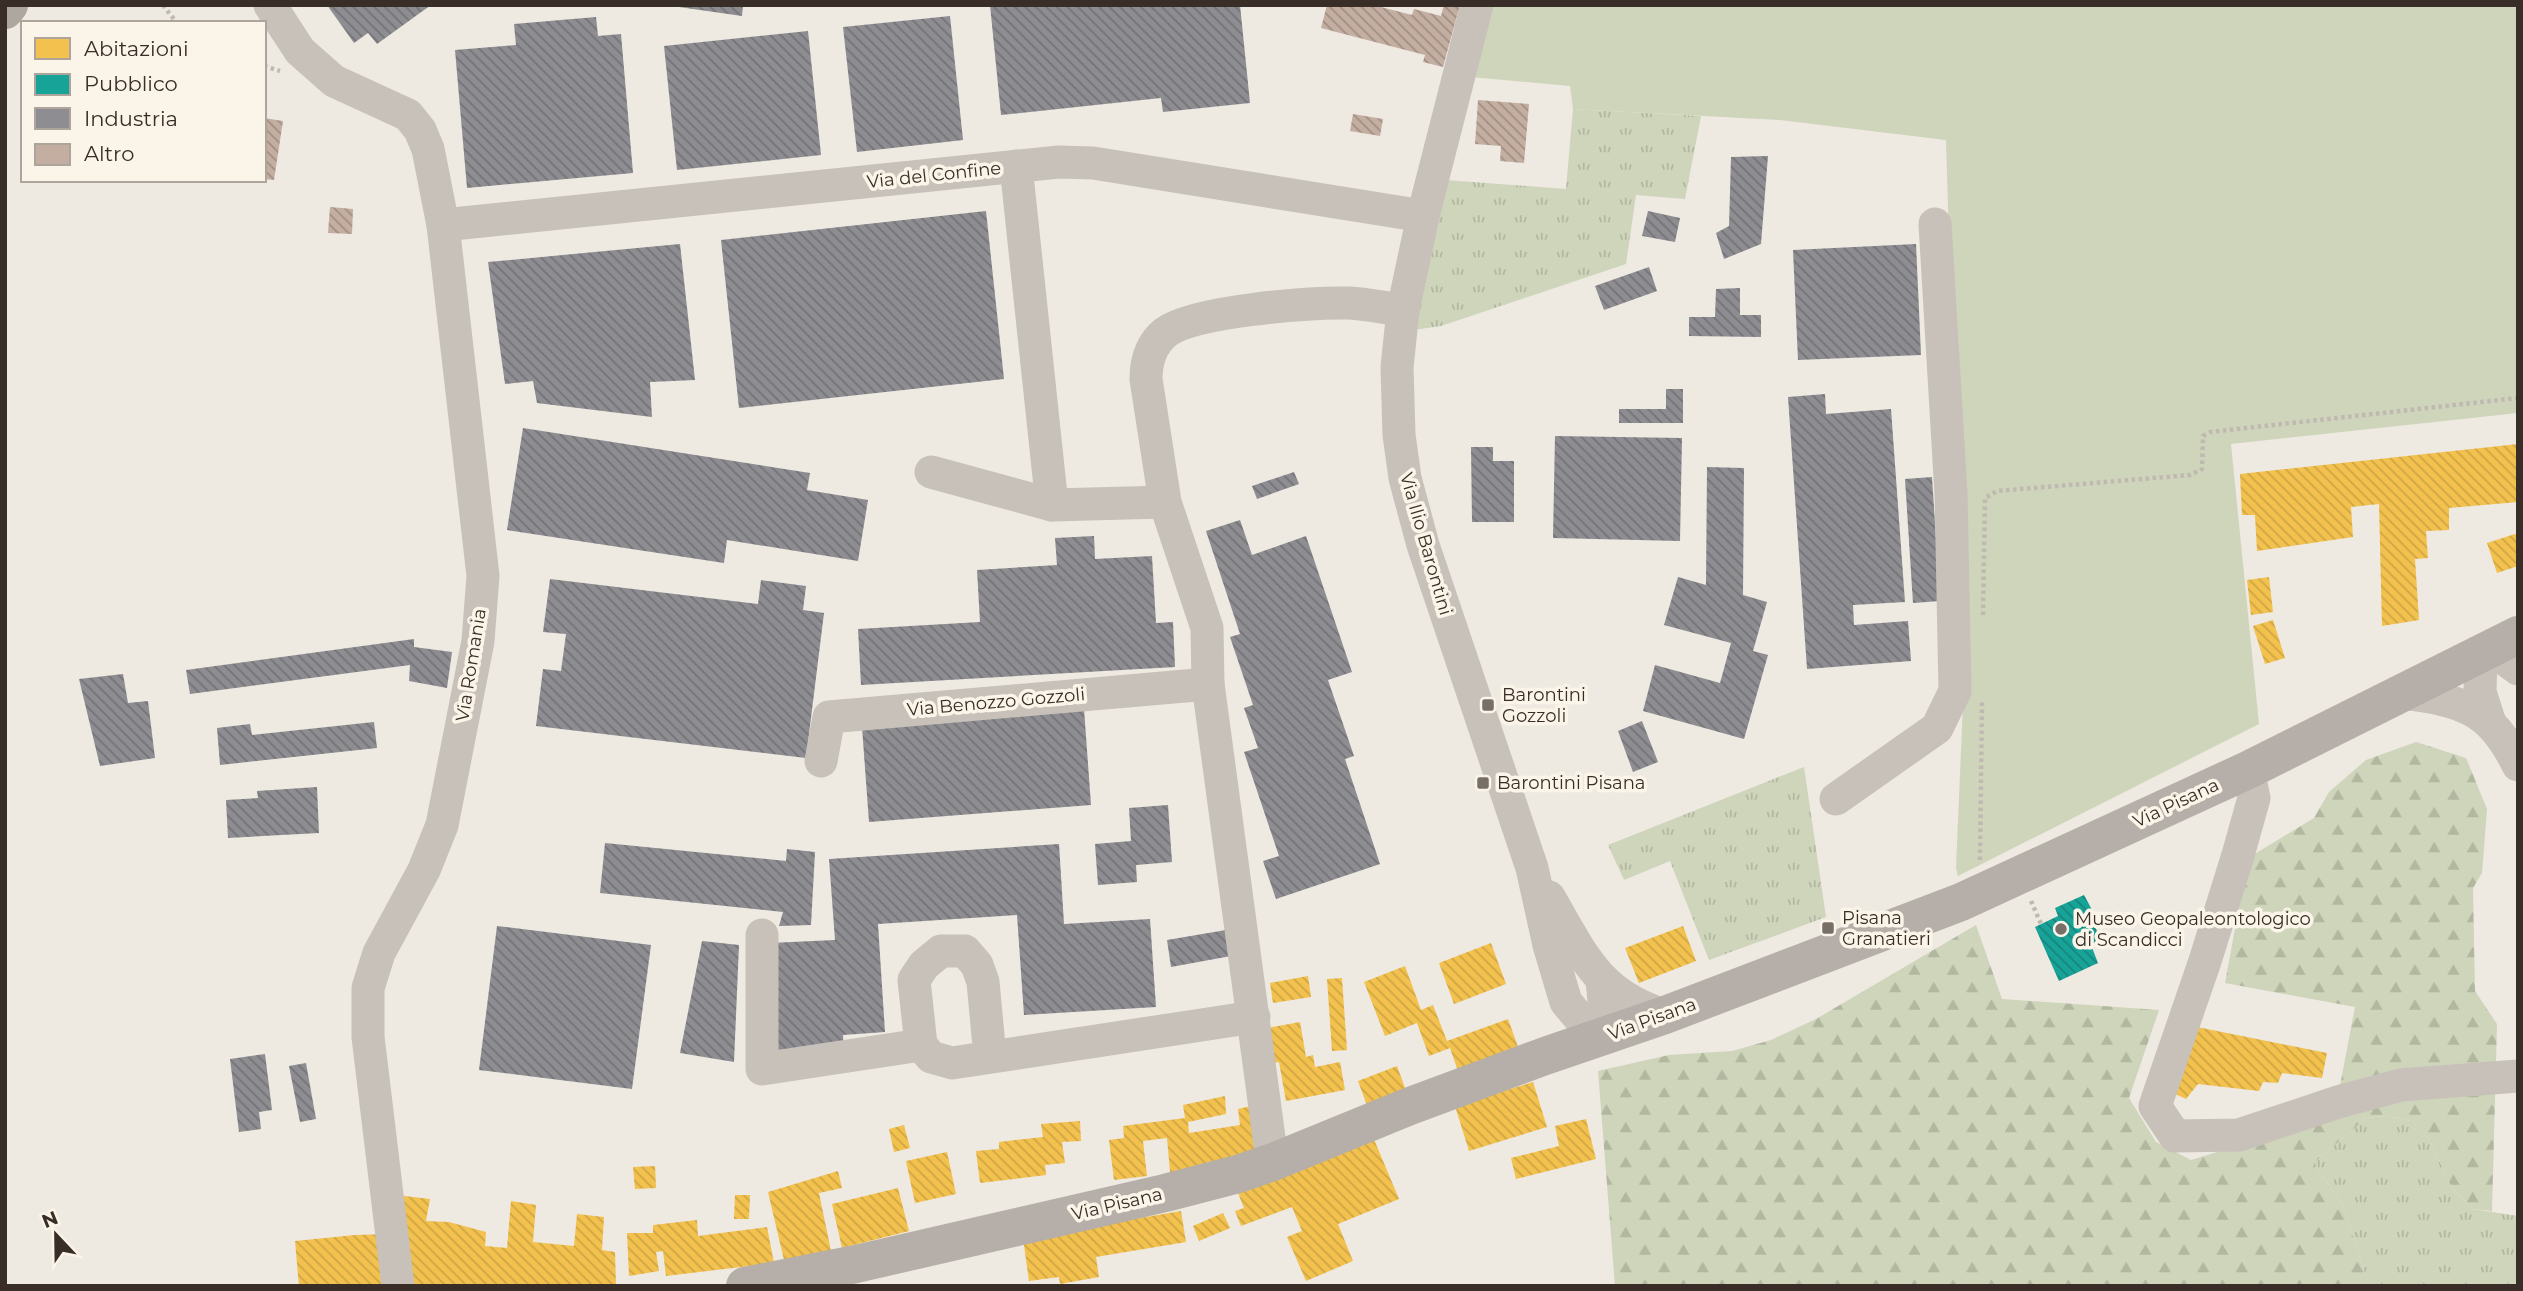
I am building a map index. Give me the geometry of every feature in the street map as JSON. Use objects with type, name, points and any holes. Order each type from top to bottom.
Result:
[{"type":"highway","points":[[5,10],[9,5]]},
{"type":"main road","name":"Via Pisana","points":[[745,1286],[853,1275],[1238,1174],[1980,894],[2248,769],[2518,635]]},
{"type":"street","name":"Via Romania","points":[[270,5],[300,51],[334,80],[403,111],[416,124],[432,162],[443,225],[483,576],[478,641],[442,825],[424,870],[379,953],[368,988],[368,1037],[398,1286]]},
{"type":"street","name":"Via Ilio Barontini","points":[[1477,5],[1423,216],[1403,310],[1397,367],[1397,421],[1405,478],[1433,576],[1532,868],[1549,945],[1566,1002],[1587,1027],[1601,1037],[1605,1010],[1602,981]]},
{"type":"street","name":"Via del Confine","points":[[443,225],[1059,162],[1093,163],[1423,216]]},
{"type":"street","points":[[1016,166],[1052,505]]},
{"type":"street","points":[[1836,799],[1937,728],[1955,691],[1951,494],[1935,224]]},
{"type":"street","points":[[1270,1145],[1208,684],[1207,628],[1165,502],[1146,370],[1151,351],[1166,333],[1191,320],[1264,310],[1349,303],[1403,310]]},
{"type":"street","points":[[931,472],[1052,505],[1165,502]]},
{"type":"street","points":[[2518,669],[2503,658],[2481,654],[2480,692],[2489,720],[2518,765]]},
{"type":"street","name":"Via Benozzo Gozzoli","points":[[821,761],[828,717],[1208,684]]},
{"type":"street","points":[[2403,693],[2460,704],[2489,720]]},
{"type":"street","points":[[2248,769],[2253,798],[2238,855],[2155,1106],[2175,1136],[2239,1135],[2338,1102],[2401,1085],[2518,1076]]},
{"type":"street","name":"Via Ilio Barontini","points":[[1532,868],[1602,981],[1635,1005],[1665,1015]]},
{"type":"street","points":[[762,935],[762,1069],[921,1045]]},
{"type":"street","points":[[990,1057],[983,982],[977,965],[965,951],[941,951],[924,965],[914,980],[921,1045],[931,1057],[952,1063],[1254,1017]]},
{"type":"street","points":[[1545,1056],[1560,1029],[1566,1002]]},
{"type":"path","points":[[163,5],[175,21]]},
{"type":"path","points":[[1983,624],[1985,498],[1997,491],[2190,475],[2202,469],[2203,436],[2210,432],[2518,398]]},
{"type":"path","points":[[1980,894],[1982,691]]},
{"type":"green space","points":[[1477,5],[2518,5],[2518,413],[2231,444],[2259,724],[1958,876],[1956,868],[1963,703],[1946,140],[1780,120],[1573,109],[1570,86],[1459,76]]},
{"type":"green space","points":[[1573,109],[1701,116],[1685,199],[1636,195],[1626,264],[1441,326],[1400,332],[1432,179],[1566,189]]},
{"type":"green space","points":[[2416,742],[2466,758],[2487,809],[2482,873],[2473,888],[2475,991],[2497,1024],[2492,1211],[2473,1209],[2452,1188],[2429,1139],[2412,1121],[2386,1116],[2366,1118],[2313,1164],[2342,1202],[2369,1286],[1615,1286],[1598,1071],[1669,1055],[1732,1051],[1771,1040],[1816,1019],[1976,925],[2002,999],[2159,1010],[2129,1098],[2156,1142],[2191,1160],[2334,1117],[2355,1007],[2225,983],[2248,858],[2314,818],[2329,792],[2366,760]]},
{"type":"green space","points":[[1804,767],[1826,917],[1709,960],[1670,861],[1624,880],[1608,845]]},
{"type":"green space","points":[[2386,1116],[2412,1121],[2429,1139],[2452,1188],[2473,1209],[2518,1216],[2518,1286],[2369,1286],[2342,1202],[2313,1164],[2366,1118]]},
{"type":"building: Abitazioni","points":[[2518,444],[2518,502],[2449,508],[2449,530],[2426,531],[2428,558],[2415,559],[2419,620],[2382,626],[2379,504],[2351,507],[2353,537],[2257,551],[2255,515],[2242,515],[2240,474]]},
{"type":"building: Abitazioni","points":[[2518,533],[2518,566],[2497,573],[2487,543]]},
{"type":"building: Abitazioni","points":[[2269,577],[2273,612],[2251,615],[2247,580]]},
{"type":"building: Abitazioni","points":[[2273,620],[2285,658],[2265,664],[2253,626]]},
{"type":"building: Abitazioni","points":[[1683,926],[1696,961],[1639,983],[1625,948]]},
{"type":"building: Abitazioni","points":[[1491,943],[1506,984],[1454,1004],[1439,963]]},
{"type":"building: Abitazioni","points":[[1405,966],[1421,1010],[1433,1005],[1447,1041],[1508,1019],[1521,1055],[1460,1077],[1450,1048],[1429,1056],[1417,1023],[1385,1036],[1364,982]]},
{"type":"building: Abitazioni","points":[[1308,976],[1311,997],[1273,1003],[1270,983]]},
{"type":"building: Abitazioni","points":[[1342,978],[1347,1050],[1332,1051],[1327,979]]},
{"type":"building: Abitazioni","points":[[1300,1022],[1306,1057],[1313,1055],[1315,1067],[1340,1062],[1345,1090],[1286,1101],[1279,1062],[1268,1064],[1262,1029]]},
{"type":"building: Abitazioni","points":[[2197,1027],[2327,1053],[2322,1078],[2282,1073],[2278,1083],[2263,1082],[2259,1091],[2198,1084],[2186,1099],[2169,1091]]},
{"type":"building: Abitazioni","points":[[1397,1066],[1408,1096],[1369,1111],[1358,1081]]},
{"type":"building: Abitazioni","points":[[1533,1082],[1547,1127],[1469,1151],[1455,1106]]},
{"type":"building: Abitazioni","points":[[1225,1096],[1226,1114],[1188,1122],[1189,1133],[1240,1125],[1238,1109],[1260,1104],[1268,1158],[1171,1182],[1167,1138],[1143,1141],[1147,1176],[1114,1180],[1109,1140],[1124,1138],[1123,1126],[1185,1118],[1183,1105]]},
{"type":"building: Abitazioni","points":[[1586,1119],[1596,1159],[1516,1179],[1511,1158],[1559,1146],[1555,1126]]},
{"type":"building: Abitazioni","points":[[1080,1121],[1081,1141],[1062,1142],[1065,1163],[1045,1165],[1046,1175],[980,1183],[976,1151],[999,1149],[999,1142],[1043,1137],[1041,1124]]},
{"type":"building: Abitazioni","points":[[904,1125],[910,1148],[894,1152],[889,1129]]},
{"type":"building: Abitazioni","points":[[1373,1137],[1399,1199],[1338,1224],[1353,1261],[1306,1281],[1287,1237],[1302,1231],[1292,1207],[1241,1226],[1235,1211],[1244,1208],[1238,1193]]},
{"type":"building: Abitazioni","points":[[947,1152],[956,1194],[915,1203],[906,1161]]},
{"type":"building: Abitazioni","points":[[655,1166],[656,1188],[635,1189],[633,1167]]},
{"type":"building: Abitazioni","points":[[838,1171],[842,1188],[819,1193],[831,1251],[784,1260],[768,1192]]},
{"type":"building: Abitazioni","points":[[898,1188],[909,1231],[842,1248],[832,1204]]},
{"type":"building: Abitazioni","points":[[396,1195],[430,1199],[426,1221],[449,1222],[486,1232],[485,1246],[507,1248],[511,1201],[536,1205],[533,1242],[574,1246],[577,1214],[604,1217],[602,1250],[615,1252],[616,1286],[400,1286]]},
{"type":"building: Abitazioni","points":[[735,1195],[750,1195],[749,1219],[734,1219]]},
{"type":"building: Abitazioni","points":[[1181,1211],[1186,1242],[1096,1257],[1099,1277],[1060,1284],[1059,1277],[1029,1281],[1023,1238]]},
{"type":"building: Abitazioni","points":[[1223,1213],[1230,1228],[1199,1241],[1193,1226]]},
{"type":"building: Abitazioni","points":[[697,1220],[698,1236],[767,1227],[774,1263],[666,1276],[663,1251],[656,1252],[659,1271],[629,1276],[627,1233],[653,1233],[653,1225]]},
{"type":"building: Abitazioni","points":[[387,1234],[391,1286],[299,1286],[295,1241]]},
{"type":"building: Pubblico","points":[[2084,895],[2097,919],[2093,921],[2100,939],[2091,945],[2098,963],[2059,981],[2035,927],[2058,916],[2055,908]]},
{"type":"building: Industria","points":[[327,5],[431,5],[377,44],[368,33],[354,43]]},
{"type":"building: Industria","points":[[665,5],[743,5],[742,16]]},
{"type":"building: Industria","points":[[990,5],[1240,5],[1250,103],[1163,112],[1161,98],[1001,115]]},
{"type":"building: Industria","points":[[950,16],[963,140],[857,152],[843,27]]},
{"type":"building: Industria","points":[[596,17],[598,36],[621,34],[633,173],[467,188],[455,50],[516,45],[514,24]]},
{"type":"building: Industria","points":[[808,31],[821,155],[677,170],[664,46]]},
{"type":"building: Industria","points":[[1768,156],[1761,244],[1724,259],[1716,233],[1729,226],[1731,157]]},
{"type":"building: Industria","points":[[986,211],[1004,379],[739,408],[721,240]]},
{"type":"building: Industria","points":[[1648,211],[1680,218],[1675,242],[1642,236]]},
{"type":"building: Industria","points":[[680,244],[695,380],[650,382],[652,417],[537,403],[533,381],[505,384],[488,262]]},
{"type":"building: Industria","points":[[1916,244],[1921,355],[1798,360],[1793,250]]},
{"type":"building: Industria","points":[[1649,267],[1657,291],[1604,310],[1595,286]]},
{"type":"building: Industria","points":[[1740,288],[1740,315],[1761,315],[1761,337],[1689,336],[1689,317],[1715,317],[1716,289]]},
{"type":"building: Industria","points":[[1666,389],[1683,389],[1683,423],[1619,423],[1619,409],[1666,409]]},
{"type":"building: Industria","points":[[1825,394],[1826,414],[1891,409],[1905,602],[1853,605],[1854,625],[1908,621],[1911,661],[1807,669],[1788,397]]},
{"type":"building: Industria","points":[[523,428],[810,473],[807,490],[868,500],[858,561],[727,540],[724,563],[507,530]]},
{"type":"building: Industria","points":[[1555,436],[1682,438],[1680,541],[1553,538]]},
{"type":"building: Industria","points":[[1471,447],[1493,447],[1493,461],[1514,461],[1514,522],[1472,522]]},
{"type":"building: Industria","points":[[1707,467],[1744,468],[1743,595],[1767,602],[1753,651],[1768,655],[1744,739],[1643,711],[1655,665],[1720,683],[1731,643],[1664,625],[1678,577],[1706,585]]},
{"type":"building: Industria","points":[[1294,472],[1299,484],[1257,499],[1252,486]]},
{"type":"building: Industria","points":[[1932,477],[1940,601],[1913,603],[1905,479]]},
{"type":"building: Industria","points":[[1240,520],[1252,555],[1306,536],[1352,672],[1328,680],[1354,756],[1345,759],[1380,864],[1276,899],[1263,861],[1279,856],[1244,752],[1258,748],[1244,708],[1253,705],[1230,637],[1240,634],[1206,531]]},
{"type":"building: Industria","points":[[1094,536],[1095,559],[1152,556],[1156,623],[1173,622],[1175,667],[861,685],[858,629],[980,622],[977,570],[1057,565],[1055,538]]},
{"type":"building: Industria","points":[[550,579],[758,604],[761,580],[806,586],[803,610],[824,613],[806,758],[536,726],[543,669],[561,671],[566,634],[543,632]]},
{"type":"building: Industria","points":[[414,639],[414,647],[452,652],[447,688],[409,681],[410,665],[190,694],[186,670]]},
{"type":"building: Industria","points":[[123,674],[128,703],[148,701],[155,758],[100,766],[79,679]]},
{"type":"building: Industria","points":[[1084,709],[1091,805],[869,822],[862,727]]},
{"type":"building: Industria","points":[[1642,721],[1658,762],[1633,772],[1618,731]]},
{"type":"building: Industria","points":[[374,722],[377,748],[220,765],[217,728],[250,724],[252,735]]},
{"type":"building: Industria","points":[[317,787],[319,833],[228,838],[226,800],[258,798],[257,791]]},
{"type":"building: Industria","points":[[1168,805],[1172,862],[1136,865],[1137,882],[1098,885],[1095,844],[1131,841],[1129,808]]},
{"type":"building: Industria","points":[[605,843],[786,861],[787,849],[815,852],[811,925],[779,926],[783,912],[600,893]]},
{"type":"building: Industria","points":[[1059,844],[1064,924],[1150,919],[1156,1007],[1024,1015],[1017,915],[878,924],[885,1032],[843,1035],[844,1053],[775,1057],[770,943],[835,940],[829,859]]},
{"type":"building: Industria","points":[[497,926],[651,945],[632,1089],[479,1070]]},
{"type":"building: Industria","points":[[1226,930],[1231,956],[1171,967],[1167,940]]},
{"type":"building: Industria","points":[[702,941],[739,945],[734,1062],[680,1053]]},
{"type":"building: Industria","points":[[265,1054],[272,1110],[259,1112],[261,1129],[239,1132],[230,1059]]},
{"type":"building: Industria","points":[[306,1063],[316,1119],[300,1122],[289,1066]]},
{"type":"building: Altro","points":[[1327,5],[1373,5],[1412,15],[1414,9],[1441,16],[1444,5],[1460,5],[1443,67],[1423,62],[1425,55],[1321,28]]},
{"type":"building: Altro","points":[[1478,100],[1529,104],[1524,163],[1500,161],[1501,146],[1475,144]]},
{"type":"building: Altro","points":[[1353,114],[1383,119],[1380,136],[1350,131]]},
{"type":"building: Altro","points":[[266,118],[283,121],[274,180],[266,179]]},
{"type":"building: Altro","points":[[330,207],[353,209],[352,234],[328,233]]},
{"type":"place","name":"Barontini Gozzoli","points":[[1488,705]]},
{"type":"place","name":"Barontini Pisana","points":[[1483,783]]},
{"type":"place","name":"Pisana Granatieri","points":[[1828,928]]},
{"type":"place","name":"Museo Geopaleontologico di Scandicci","points":[[2061,929]]}]
